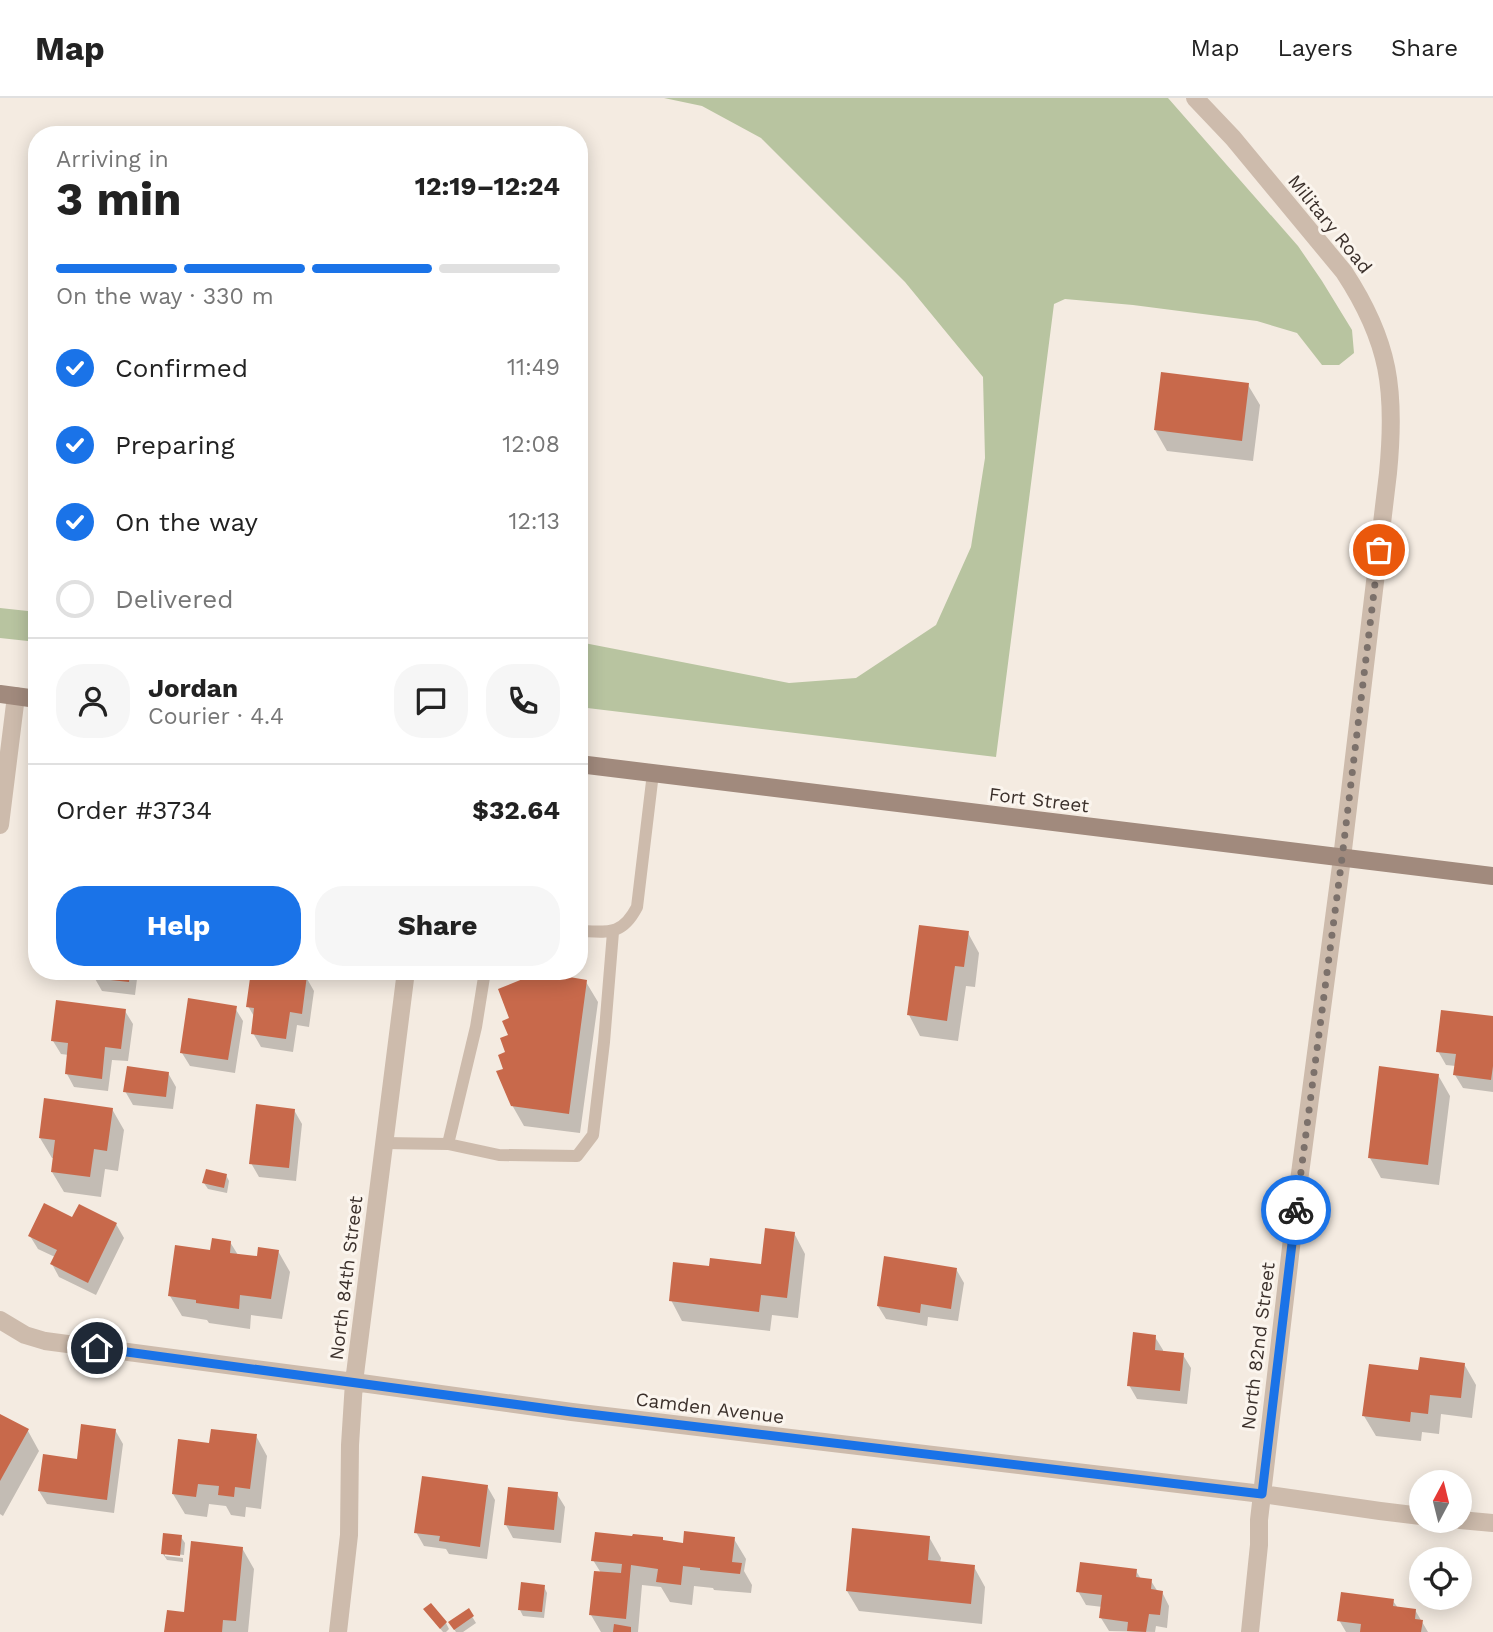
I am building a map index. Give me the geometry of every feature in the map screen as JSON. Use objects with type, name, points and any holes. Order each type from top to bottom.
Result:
[{"type":"main road","points":[[8,695],[28,698]]},
{"type":"main road","name":"Fort Street","points":[[588,765],[1493,876]]},
{"type":"street","name":"Military Road","points":[[1195,98],[1233,138],[1344,272],[1372,320],[1388,370],[1392,422],[1389,458],[1342,858]]},
{"type":"street","points":[[0,825],[8,695]]},
{"type":"street","name":"North 82nd Street","points":[[1250,1632],[1259,1520],[1297,1196],[1342,858]]},
{"type":"street","name":"North 84th Street","points":[[338,1632],[349,1535],[354,1382],[405,980]]},
{"type":"street","name":"Camden Avenue","points":[[0,1320],[25,1335],[45,1341],[572,1412],[1262,1494],[1409,1515]]},
{"type":"street","points":[[1472,1521],[1493,1523]]},
{"type":"lane","points":[[588,931],[613,932],[630,921],[637,907],[653,773]]},
{"type":"lane","points":[[384,1143],[448,1144],[499,1155],[577,1156],[593,1135],[613,932]]},
{"type":"lane","points":[[448,1144],[476,1027],[484,980]]},
{"type":"green space","points":[[664,98],[1168,98],[1298,246],[1352,330],[1354,353],[1339,365],[1322,365],[1297,333],[1257,321],[1065,299],[1054,304],[996,757],[588,708],[588,644],[789,683],[856,678],[936,625],[971,547],[985,458],[983,377],[905,282],[761,138],[702,106]]},
{"type":"green space","points":[[0,608],[28,611],[28,641],[0,638]]},
{"type":"building","points":[[1161,372],[1249,383],[1242,441],[1154,430]]},
{"type":"building","points":[[919,925],[969,931],[964,967],[955,966],[947,1021],[907,1015]]},
{"type":"building","points":[[250,980],[306,980],[302,1014],[290,1012],[286,1039],[251,1034],[254,1008],[246,1007]]},
{"type":"building","points":[[520,980],[587,980],[569,1114],[511,1106],[496,1071],[503,1069],[498,1055],[505,1052],[500,1038],[508,1035],[502,1021],[509,1018],[498,989]]},
{"type":"building","points":[[188,998],[237,1006],[228,1060],[180,1053]]},
{"type":"building","points":[[56,1000],[126,1009],[121,1049],[105,1047],[102,1079],[65,1074],[68,1043],[51,1041]]},
{"type":"building","points":[[1441,1010],[1493,1016],[1491,1080],[1453,1075],[1456,1054],[1436,1052]]},
{"type":"building","points":[[127,1066],[169,1072],[166,1097],[123,1092]]},
{"type":"building","points":[[1379,1066],[1439,1074],[1428,1165],[1368,1158]]},
{"type":"building","points":[[44,1098],[113,1108],[107,1151],[94,1149],[90,1177],[51,1172],[55,1140],[39,1138]]},
{"type":"building","points":[[256,1104],[295,1109],[289,1168],[249,1164]]},
{"type":"building","points":[[206,1169],[227,1174],[224,1188],[202,1183]]},
{"type":"building","points":[[44,1203],[72,1217],[79,1204],[117,1223],[88,1283],[50,1264],[57,1250],[28,1236]]},
{"type":"building","points":[[765,1228],[795,1232],[787,1298],[761,1295],[759,1312],[669,1301],[673,1262],[709,1266],[710,1258],[761,1264]]},
{"type":"building","points":[[212,1238],[231,1241],[230,1253],[257,1256],[258,1247],[279,1250],[271,1299],[240,1295],[239,1309],[168,1296],[175,1245],[210,1250]]},
{"type":"building","points":[[884,1256],[957,1268],[951,1309],[921,1304],[920,1313],[877,1306]]},
{"type":"building","points":[[1133,1332],[1156,1335],[1155,1350],[1184,1353],[1180,1391],[1127,1386]]},
{"type":"building","points":[[1420,1357],[1465,1363],[1461,1398],[1430,1395],[1428,1414],[1411,1412],[1410,1422],[1362,1416],[1369,1364],[1418,1370]]},
{"type":"building","points":[[0,1414],[29,1429],[0,1481]]},
{"type":"building","points":[[81,1424],[116,1429],[107,1500],[38,1491],[43,1454],[77,1459]]},
{"type":"building","points":[[211,1429],[257,1434],[250,1489],[235,1487],[234,1497],[218,1495],[219,1486],[198,1484],[196,1497],[172,1494],[178,1439],[209,1443]]},
{"type":"building","points":[[422,1476],[488,1485],[480,1547],[439,1541],[440,1536],[414,1533]]},
{"type":"building","points":[[508,1487],[558,1492],[554,1530],[504,1525]]},
{"type":"building","points":[[852,1528],[930,1536],[928,1560],[975,1565],[971,1604],[846,1591]]},
{"type":"building","points":[[684,1531],[735,1537],[732,1562],[742,1563],[740,1574],[683,1566],[681,1585],[656,1582],[658,1569],[631,1565],[626,1619],[589,1615],[594,1571],[621,1573],[622,1564],[591,1561],[595,1532],[663,1537],[663,1540],[683,1543]]},
{"type":"building","points":[[163,1533],[182,1535],[180,1556],[161,1554]]},
{"type":"building","points":[[191,1541],[243,1547],[236,1621],[223,1620],[222,1632],[164,1632],[167,1610],[184,1612]]},
{"type":"building","points":[[1080,1562],[1137,1569],[1136,1577],[1152,1579],[1151,1589],[1163,1591],[1160,1615],[1149,1614],[1146,1632],[1127,1631],[1128,1622],[1099,1618],[1102,1595],[1076,1592]]},
{"type":"building","points":[[521,1582],[545,1585],[542,1612],[518,1610]]},
{"type":"building","points":[[1341,1592],[1394,1599],[1393,1606],[1416,1610],[1415,1619],[1423,1620],[1421,1632],[1360,1632],[1361,1624],[1337,1621]]},
{"type":"building","points":[[431,1603],[447,1622],[440,1629],[423,1609]]},
{"type":"building","points":[[469,1608],[474,1616],[454,1630],[448,1622]]},
{"type":"building","points":[[614,1624],[631,1627],[631,1632],[613,1632]]},
{"type":"way so far","points":[[1296,1210],[1379,550]]},
{"type":"route","points":[[97,1348],[572,1412],[1262,1494],[1296,1210]]}]
